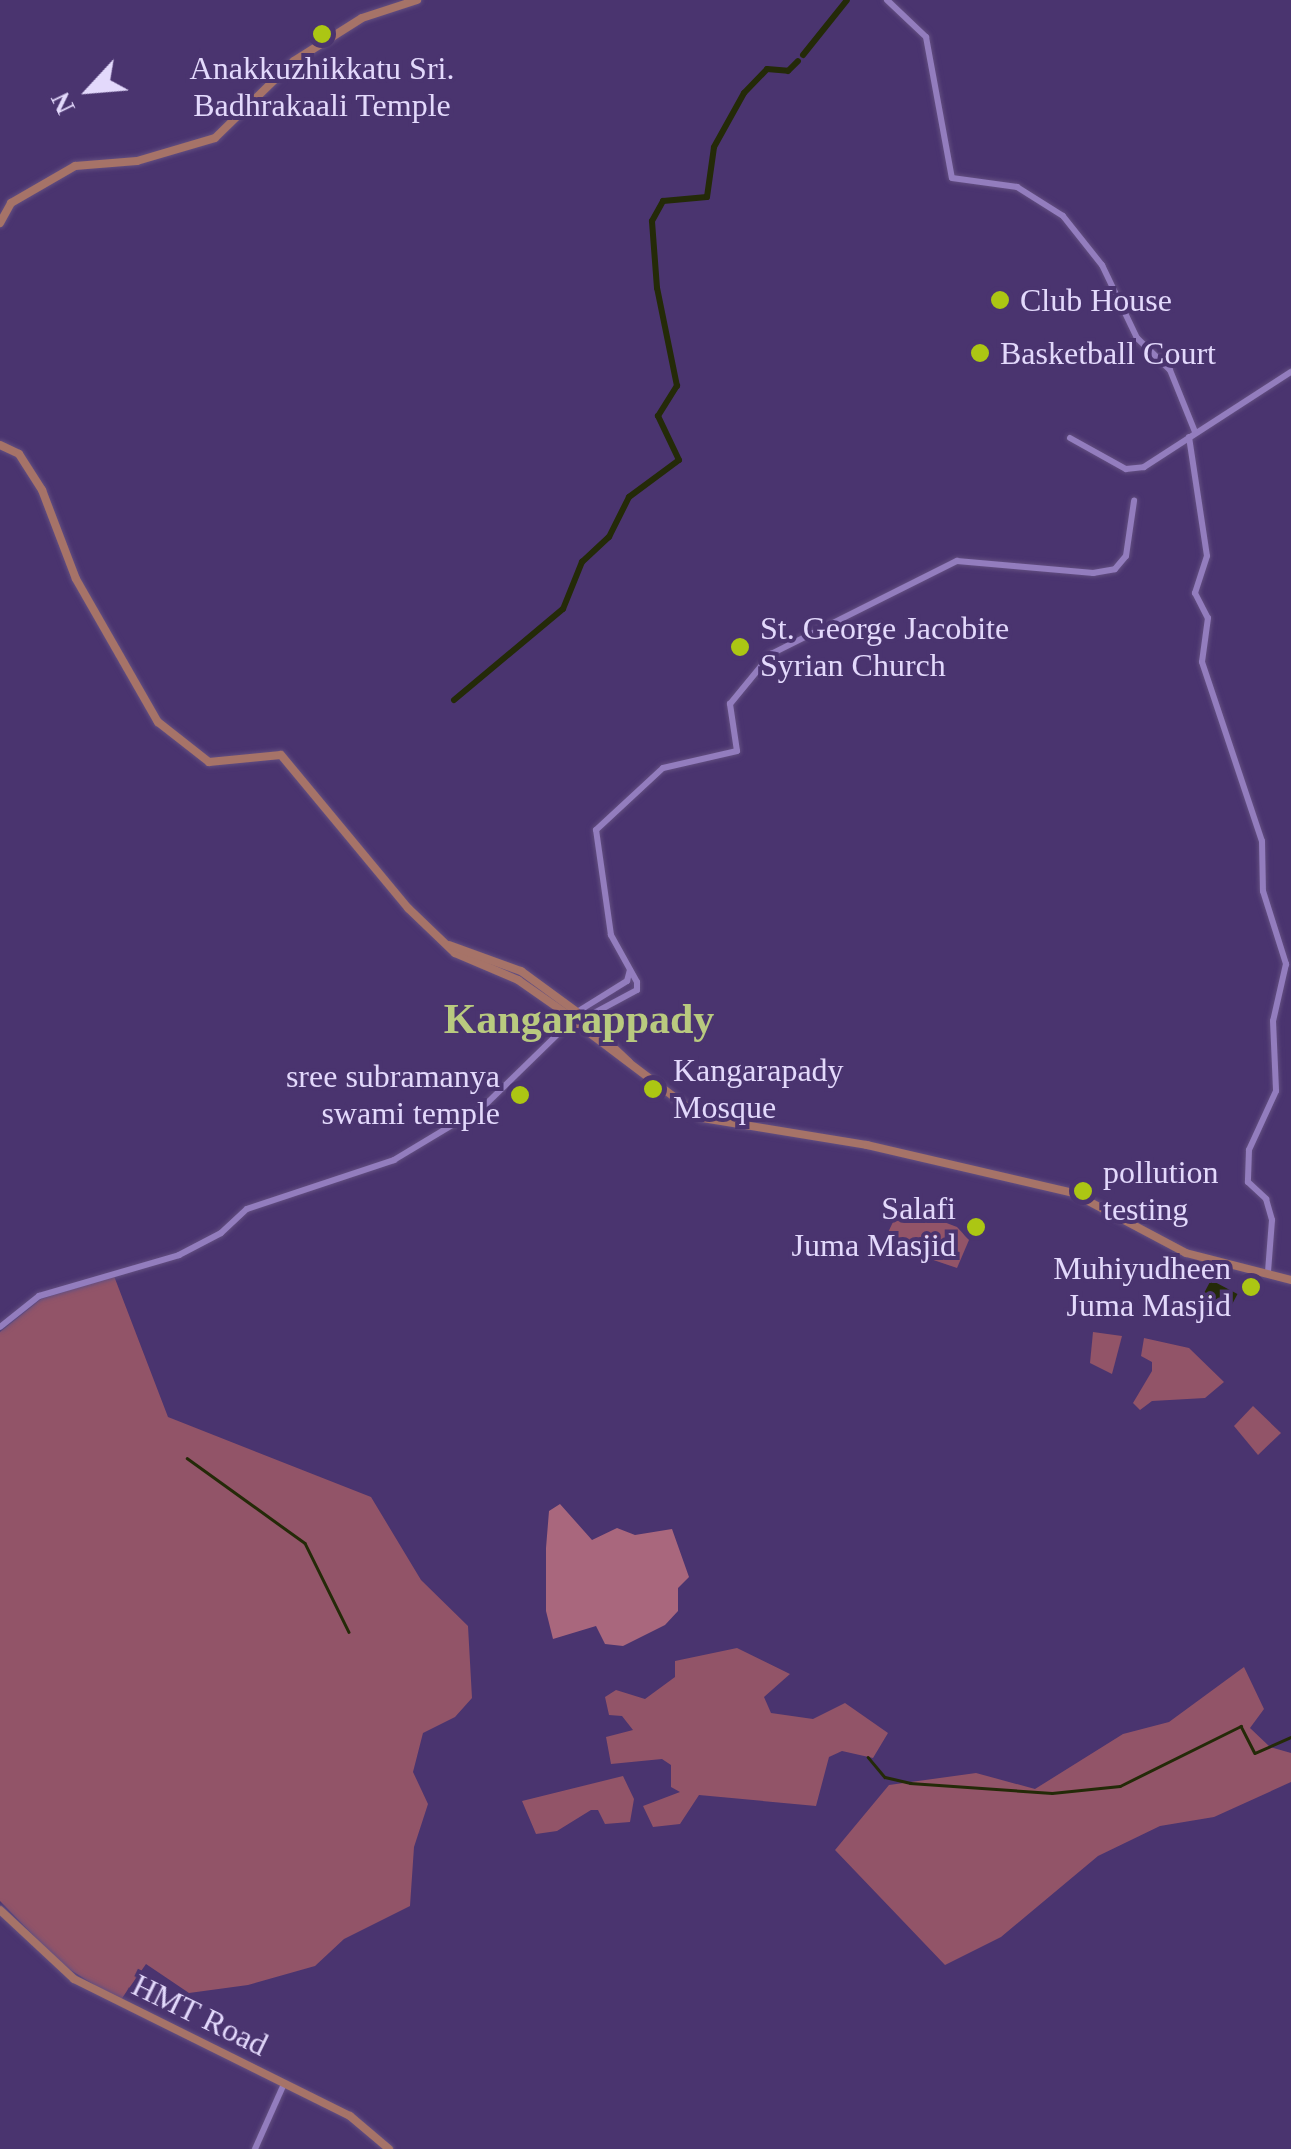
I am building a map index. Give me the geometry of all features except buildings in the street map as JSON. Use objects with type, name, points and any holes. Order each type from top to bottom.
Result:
[{"type":"main road","points":[[0,222],[11,203],[75,166],[137,161],[215,138],[304,54],[362,18],[417,0]]},
{"type":"main road","points":[[0,445],[19,454],[42,490],[76,579],[158,722],[209,762],[281,755],[408,908],[449,944],[521,971],[575,1020],[702,1118],[867,1145],[1073,1193],[1186,1253],[1291,1280]]},
{"type":"main road","name":"HMT Road","points":[[0,1910],[74,1979],[358,2120],[389,2149]]},
{"type":"street","points":[[887,0],[926,37],[952,178],[1017,187],[1067,220],[1102,266],[1137,338],[1170,370],[1192,434],[1207,556],[1195,593],[1208,618],[1202,662],[1262,841],[1263,892],[1286,964],[1273,1021],[1276,1091],[1249,1150],[1248,1182],[1266,1200],[1272,1220],[1268,1272]]},
{"type":"street","points":[[1070,438],[1126,469],[1158,460],[1291,372]]},
{"type":"street","points":[[575,1020],[636,990],[630,968],[612,935],[596,830],[663,768],[737,751],[730,704],[771,654],[954,562],[1094,573],[1115,568],[1126,556],[1134,501]]},
{"type":"street","points":[[0,1327],[40,1296],[179,1255],[221,1234],[248,1208],[394,1160],[484,1106],[575,1020],[627,981],[630,968]]},
{"type":"street","points":[[255,2149],[284,2084]]},
{"type":"shaded area","points":[[923,1214],[957,1227],[969,1240],[957,1268],[883,1243],[893,1222]]},
{"type":"shaded area","points":[[114,1276],[168,1417],[371,1497],[421,1580],[468,1626],[472,1698],[455,1717],[423,1733],[413,1772],[428,1804],[414,1847],[410,1906],[344,1939],[315,1966],[248,1985],[189,1993],[146,1964],[120,2001],[61,1964],[0,1901],[0,1332],[41,1299]]},
{"type":"shaded area","points":[[1211,1280],[1237,1294],[1225,1318],[1198,1304]]},
{"type":"shaded area","points":[[1093,1332],[1122,1336],[1112,1374],[1090,1363]]},
{"type":"shaded area","points":[[1144,1338],[1189,1348],[1224,1382],[1205,1398],[1152,1401],[1140,1410],[1133,1403],[1152,1371],[1152,1362],[1141,1356]]},
{"type":"shaded area","points":[[1253,1406],[1281,1433],[1258,1455],[1234,1426]]},
{"type":"shaded area","points":[[560,1504],[592,1540],[617,1528],[635,1535],[672,1529],[689,1577],[678,1588],[678,1611],[665,1625],[623,1646],[605,1644],[596,1626],[553,1639],[546,1611],[546,1548],[549,1511]]},
{"type":"shaded area","points":[[737,1648],[790,1674],[764,1697],[771,1713],[813,1719],[845,1703],[888,1733],[873,1758],[842,1751],[829,1757],[816,1806],[699,1795],[680,1824],[653,1827],[643,1806],[680,1792],[671,1787],[671,1765],[662,1759],[611,1764],[606,1737],[633,1730],[622,1716],[609,1715],[605,1697],[616,1690],[645,1699],[675,1677],[675,1661]]},
{"type":"shaded area","points":[[1244,1667],[1264,1709],[1250,1728],[1270,1747],[1291,1753],[1291,1782],[1214,1817],[1160,1826],[1098,1856],[1001,1937],[945,1965],[835,1850],[889,1785],[976,1773],[1035,1789],[1123,1734],[1169,1722]]},
{"type":"shaded area","points":[[623,1776],[634,1799],[630,1822],[605,1824],[598,1810],[591,1810],[557,1831],[536,1834],[522,1801]]},
{"type":"waterway","points":[[803,55],[847,0]]},
{"type":"waterway","points":[[454,700],[563,609],[582,562],[609,537],[629,497],[679,460],[658,416],[677,386],[657,288],[652,221],[663,201],[707,197],[714,147],[744,93],[767,69],[788,71],[798,61]]},
{"type":"waterway","points":[[187,1458],[305,1543],[349,1632]]},
{"type":"waterway","points":[[868,1757],[885,1777],[910,1783],[1052,1793],[1120,1786],[1241,1726],[1255,1753],[1291,1737]]},
{"type":"place","name":"Anakkuzhikkatu Sri. Badhrakaali Temple","points":[[322,34]]},
{"type":"place","name":"Club House","points":[[1000,300]]},
{"type":"place","name":"Basketball Court","points":[[980,353]]},
{"type":"place","name":"St. George Jacobite Syrian Church","points":[[740,647]]},
{"type":"place","name":"Kangarapady Mosque","points":[[653,1089]]},
{"type":"place","name":"sree subramanya swami temple","points":[[520,1095]]},
{"type":"place","name":"pollution testing","points":[[1083,1191]]},
{"type":"place","name":"Salafi Juma Masjid","points":[[976,1227]]},
{"type":"place","name":"Muhiyudheen Juma Masjid","points":[[1251,1287]]},
{"type":"district","name":"Kangarappady","points":[[579,1019]]}]
